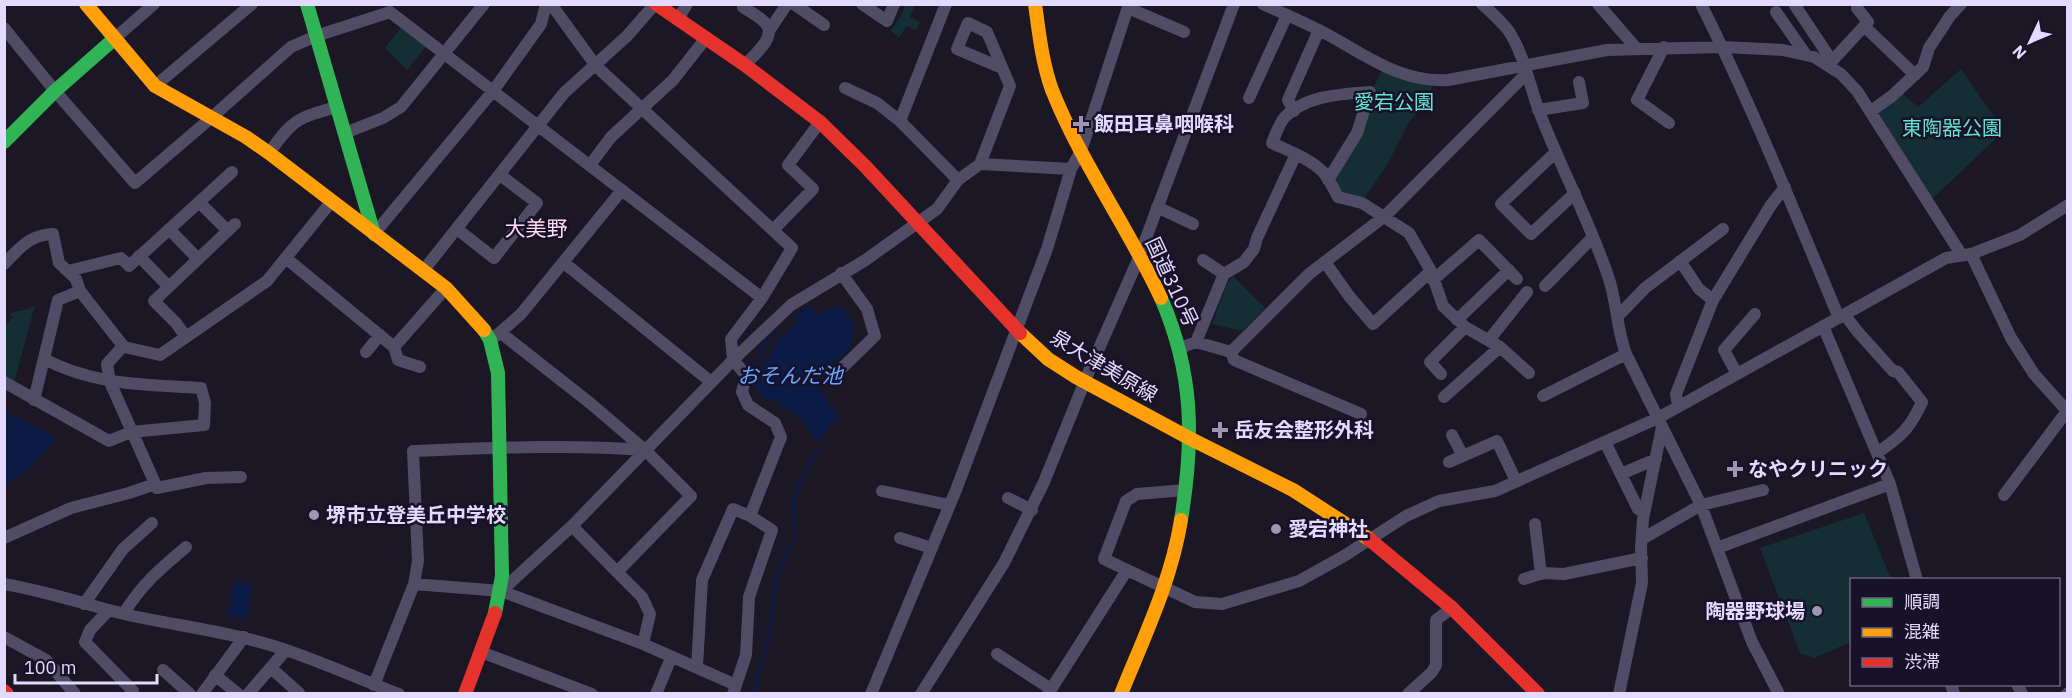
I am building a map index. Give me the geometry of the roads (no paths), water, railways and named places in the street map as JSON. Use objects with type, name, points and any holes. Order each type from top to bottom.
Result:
[{"type":"main road","points":[[86,4],[155,86],[246,137],[269,153],[446,288],[480,324],[496,337],[501,448],[501,591],[465,693]]},
{"type":"main road","points":[[307,4],[374,234]]},
{"type":"main road","name":"泉大津美原線","points":[[656,4],[745,65],[820,122],[919,223],[1017,331],[1048,359],[1085,382],[1189,438],[1293,490],[1369,539],[1452,608],[1538,693]]},
{"type":"main road","name":"国道310号","points":[[1035,4],[1043,55],[1052,88],[1082,151],[1163,301],[1180,348],[1186,389],[1189,438],[1185,490],[1174,553],[1165,588],[1120,693]]},
{"type":"main road","points":[[4,142],[55,91],[114,39]]},
{"type":"street","points":[[114,39],[154,4]]},
{"type":"street","points":[[155,86],[252,4]]},
{"type":"street","points":[[345,133],[384,118],[401,107],[484,4]]},
{"type":"street","points":[[549,4],[596,66],[792,248],[762,298],[731,339],[733,360],[746,375],[742,392],[748,405],[775,423],[781,437],[750,516]]},
{"type":"street","points":[[374,234],[493,91],[541,24],[549,4]]},
{"type":"street","points":[[423,271],[564,93],[596,66],[656,4]]},
{"type":"street","points":[[678,19],[687,4]]},
{"type":"street","points":[[744,4],[742,7],[766,24],[769,31],[769,37],[745,65]]},
{"type":"street","points":[[769,31],[787,4]]},
{"type":"street","points":[[794,4],[824,25]]},
{"type":"street","points":[[862,4],[887,21],[894,4]]},
{"type":"street","points":[[900,121],[946,4]]},
{"type":"street","points":[[921,693],[1004,563],[1032,510],[1138,258],[1234,4]]},
{"type":"street","points":[[1263,4],[1319,30],[1405,76],[1430,81],[1525,69],[1607,50],[1636,48],[1723,47],[1783,50],[1814,57],[1831,64]]},
{"type":"street","points":[[1482,4],[1509,32],[1525,69],[1538,110],[1575,193],[1609,280],[1620,337],[1626,354],[1701,505],[1752,642],[1779,693]]},
{"type":"street","points":[[1598,4],[1636,48]]},
{"type":"street","points":[[1701,4],[1723,47],[1842,317],[1893,371],[1898,372],[1922,402],[1916,416],[1900,437],[1877,453]]},
{"type":"street","points":[[1794,4],[1831,64],[1857,90],[1966,254],[2011,338],[2034,374],[2067,411],[2004,495]]},
{"type":"street","points":[[1871,111],[1923,67],[1929,48],[1950,16],[1961,4]]},
{"type":"street","points":[[871,693],[949,506],[1017,331],[1047,249],[1071,169],[1082,151],[1129,6],[1184,32]]},
{"type":"street","points":[[4,28],[135,183],[291,47],[393,8],[444,55],[762,298]]},
{"type":"street","points":[[1831,64],[1868,22],[1857,8]]},
{"type":"street","points":[[1776,12],[1806,55]]},
{"type":"street","points":[[1249,98],[1287,15]]},
{"type":"street","points":[[1864,26],[1915,75]]},
{"type":"street","points":[[1294,111],[1288,100],[1319,30]]},
{"type":"street","points":[[590,165],[611,137],[673,80],[706,38]]},
{"type":"street","points":[[1664,47],[1637,100],[1669,123]]},
{"type":"street","points":[[501,591],[572,526],[711,382],[791,305],[864,261],[937,209],[958,180],[980,164],[1010,86],[1002,68]]},
{"type":"street","points":[[1231,352],[1309,274],[1385,216],[1525,69]]},
{"type":"street","points":[[1538,110],[1583,103],[1579,82]]},
{"type":"street","points":[[845,88],[877,103],[900,121],[958,180]]},
{"type":"street","points":[[1328,180],[1357,133],[1370,92],[1331,95],[1304,104],[1284,118],[1272,143],[1296,154],[1324,173],[1328,180],[1338,197],[1362,203],[1409,233],[1432,276],[1443,306],[1461,323],[1494,344],[1529,373]]},
{"type":"street","points":[[269,153],[283,132],[295,121],[337,107]]},
{"type":"street","points":[[773,230],[813,189],[788,165],[820,122]]},
{"type":"street","points":[[1556,152],[1501,204],[1530,234],[1575,193]]},
{"type":"street","points":[[1196,342],[1224,274],[1244,262],[1254,249],[1296,154]]},
{"type":"street","points":[[980,164],[1071,169]]},
{"type":"street","points":[[68,271],[121,258],[129,266],[232,172]]},
{"type":"street","points":[[457,229],[494,258],[537,203],[500,175]]},
{"type":"street","points":[[1678,406],[1676,394],[1713,300],[1785,187]]},
{"type":"street","points":[[617,572],[692,496],[645,450],[590,403],[496,337],[521,314],[622,190]]},
{"type":"street","points":[[186,337],[176,323],[154,301],[232,228],[199,202]]},
{"type":"street","points":[[5,261],[30,239],[39,234],[53,234],[59,263],[75,279],[80,291],[123,346],[160,355],[267,281],[331,202]]},
{"type":"street","points":[[1185,490],[1137,494],[1126,501],[1104,560],[1195,602],[1222,604],[1299,581],[1406,516],[1439,501],[1495,491],[1605,442],[1660,423],[1678,406],[1946,258],[1966,254],[2020,235],[2067,205]]},
{"type":"street","points":[[1157,207],[1193,225]]},
{"type":"street","points":[[1617,317],[1645,288],[1724,229]]},
{"type":"street","points":[[169,230],[198,259]]},
{"type":"street","points":[[1545,286],[1592,238]]},
{"type":"street","points":[[1325,262],[1349,296],[1373,324],[1479,240],[1513,275],[1461,323],[1430,362],[1441,374]]},
{"type":"street","points":[[139,256],[169,287]]},
{"type":"street","points":[[286,259],[394,347],[398,360],[420,367]]},
{"type":"street","points":[[1203,260],[1224,274]]},
{"type":"street","points":[[1680,261],[1699,289],[1713,300]]},
{"type":"street","points":[[562,262],[711,382]]},
{"type":"street","points":[[840,370],[875,336],[867,309],[841,273]]},
{"type":"street","points":[[394,347],[446,288]]},
{"type":"street","points":[[34,400],[58,300],[80,291]]},
{"type":"street","points":[[1444,397],[1494,344],[1527,291]]},
{"type":"street","points":[[1737,374],[1724,350],[1755,314]]},
{"type":"street","points":[[1823,326],[1890,484],[1917,578]]},
{"type":"street","points":[[366,352],[380,335]]},
{"type":"street","points":[[1180,348],[1196,342],[1231,352]]},
{"type":"street","points":[[123,346],[107,363],[110,382],[157,488],[206,478],[241,477]]},
{"type":"street","points":[[1231,352],[1234,360],[1361,414]]},
{"type":"street","points":[[1543,396],[1626,354]]},
{"type":"street","points":[[4,382],[110,441],[131,432],[204,424],[205,403],[201,388],[110,382],[67,371],[44,359]]},
{"type":"street","points":[[1619,693],[1642,583],[1643,519],[1656,459],[1660,423]]},
{"type":"street","points":[[1452,435],[1463,456]]},
{"type":"street","points":[[1449,462],[1497,441],[1516,482]]},
{"type":"street","points":[[1605,442],[1638,509]]},
{"type":"street","points":[[358,693],[369,683],[414,584],[419,548],[413,451],[501,448],[645,450]]},
{"type":"street","points":[[1621,474],[1656,459]]},
{"type":"street","points":[[4,538],[70,508],[155,484]]},
{"type":"street","points":[[1716,548],[1890,484]]},
{"type":"street","points":[[1642,539],[1701,505],[1763,490]]},
{"type":"street","points":[[882,491],[949,506]]},
{"type":"street","points":[[1008,498],[1032,510]]},
{"type":"street","points":[[414,584],[501,591],[643,644],[671,658],[697,667],[735,689],[746,654],[750,597],[772,530],[750,516],[733,509],[702,580],[697,667]]},
{"type":"street","points":[[84,604],[123,549],[152,523]]},
{"type":"street","points":[[1535,524],[1541,574]]},
{"type":"street","points":[[572,526],[642,597],[650,614],[643,644]]},
{"type":"street","points":[[900,538],[932,548]]},
{"type":"street","points":[[124,614],[137,593],[148,581],[186,547]]},
{"type":"street","points":[[1524,579],[1541,574],[1564,574],[1642,558]]},
{"type":"street","points":[[998,654],[1049,691],[1127,570]]},
{"type":"street","points":[[4,584],[28,588],[124,614],[244,637],[286,650],[399,693]]},
{"type":"street","points":[[1408,693],[1432,672],[1436,665],[1436,620],[1452,608]]},
{"type":"street","points":[[109,610],[90,630],[85,642],[133,691]]},
{"type":"street","points":[[4,637],[46,660],[75,693]]},
{"type":"street","points":[[202,693],[244,637]]},
{"type":"street","points":[[248,693],[286,650]]},
{"type":"street","points":[[481,652],[592,693]]},
{"type":"street","points":[[656,693],[671,658]]},
{"type":"street","points":[[271,668],[299,693]]},
{"type":"street","points":[[163,670],[190,693]]},
{"type":"street","points":[[215,675],[238,693]]},
{"type":"water","name":"おそんだ池","points":[[811,305],[817,315],[833,308],[843,308],[853,328],[848,351],[824,368],[818,377],[817,384],[839,417],[818,441],[807,429],[807,424],[776,400],[765,400],[756,388],[760,370],[778,343],[797,321],[794,317]]},
{"type":"water","points":[[4,411],[55,437],[45,453],[36,458],[33,466],[5,485]]},
{"type":"water","points":[[235,581],[252,585],[246,619],[228,616]]},
{"type":"waterway","points":[[751,372],[773,330]]},
{"type":"waterway","points":[[772,331],[781,341]]},
{"type":"waterway","points":[[753,694],[770,632],[776,578],[795,536],[793,501],[817,449]]},
{"type":"place","name":"飯田耳鼻咽喉科","points":[[1081,124]]},
{"type":"place","name":"岳友会整形外科","points":[[1220,430]]},
{"type":"place","name":"なやクリニック","points":[[1735,469]]},
{"type":"place","name":"堺市立登美丘中学校","points":[[314,515]]},
{"type":"place","name":"愛宕神社","points":[[1276,529]]},
{"type":"place","name":"陶器野球場","points":[[1817,611]]},
{"type":"district","name":"大美野","points":[[536,229]]},
{"type":"park label","name":"愛宕公園","points":[[1394,102]]},
{"type":"park label","name":"東陶器公園","points":[[1952,128]]}]
